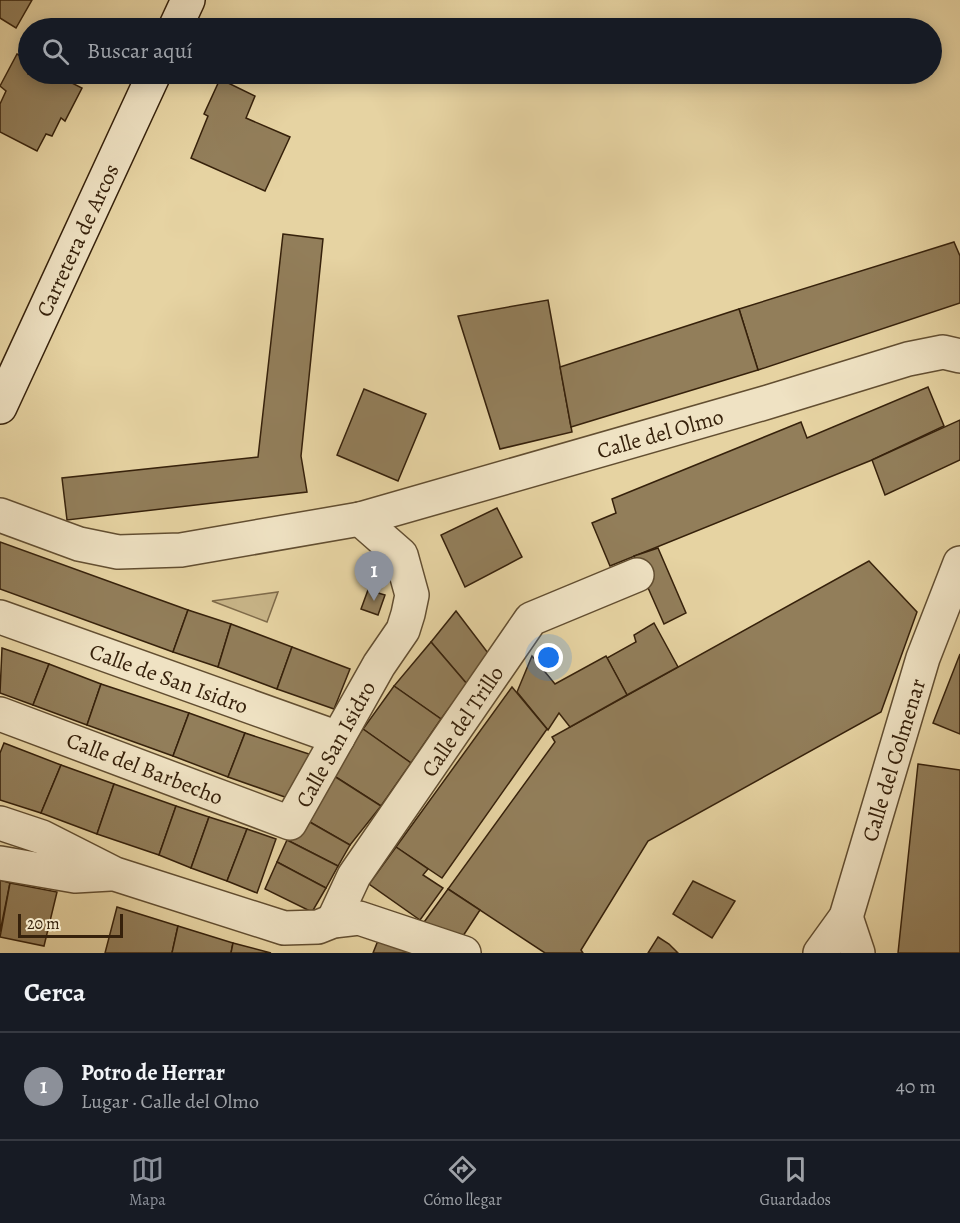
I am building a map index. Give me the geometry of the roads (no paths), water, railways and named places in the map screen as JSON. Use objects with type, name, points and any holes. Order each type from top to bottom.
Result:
[{"type":"street","points":[[180,18],[188,0]]},
{"type":"street","name":"Carretera de Arcos","points":[[0,407],[149,84]]},
{"type":"street","name":"Calle del Olmo","points":[[0,515],[79,544],[118,552],[181,550],[360,519],[768,402],[908,359],[943,352],[960,356]]},
{"type":"street","name":"Calle San Isidro","points":[[290,823],[379,665],[403,630],[412,595],[401,555],[360,519]]},
{"type":"street","name":"Calle del Colmenar","points":[[820,953],[846,917],[923,658],[960,563]]},
{"type":"street","name":"Calle del Trillo","points":[[333,921],[354,876],[493,676],[521,629],[531,619],[637,575]]},
{"type":"street","name":"Calle de San Isidro","points":[[0,617],[338,738]]},
{"type":"street","name":"Calle del Barbecho","points":[[0,714],[290,823]]},
{"type":"street","points":[[0,823],[42,837],[115,874],[284,928],[318,927],[333,921],[359,918],[464,953]]},
{"type":"street","points":[[0,863],[75,876],[115,874]]},
{"type":"street","points":[[846,917],[858,953]]},
{"type":"place","name":"Potro de Herrar","points":[[374,601]]}]
